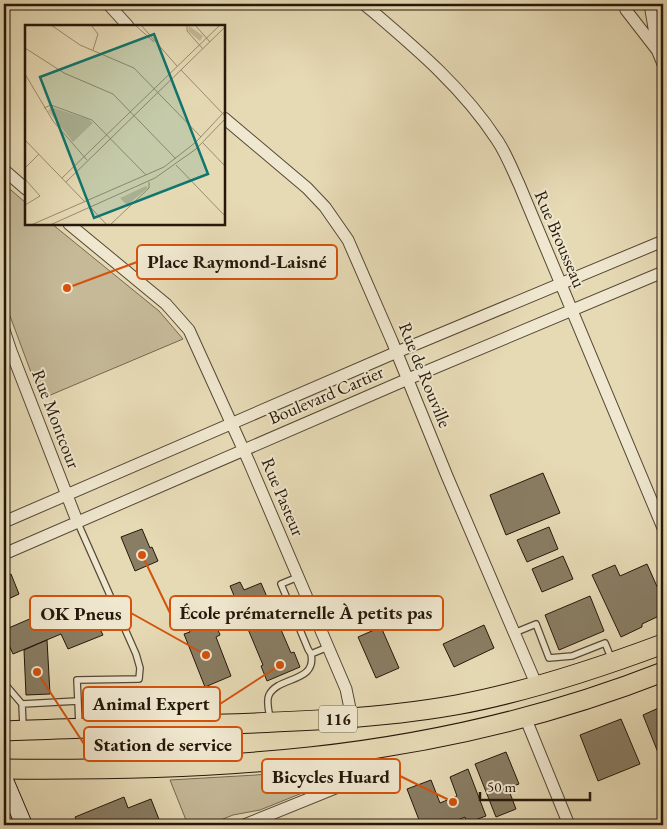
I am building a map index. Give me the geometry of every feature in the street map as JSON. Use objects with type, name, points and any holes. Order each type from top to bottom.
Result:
[{"type":"main road","name":"116","points":[[4,730],[352,718],[457,704],[536,686],[663,644]]},
{"type":"main road","name":"116","points":[[4,770],[81,770],[212,765],[285,760],[349,752],[460,732],[524,717],[583,700],[663,672]]},
{"type":"street","points":[[108,4],[127,25]]},
{"type":"street","name":"Rue Brousseau","points":[[364,4],[439,70],[489,128],[506,156],[663,528]]},
{"type":"street","points":[[624,4],[626,10],[658,52]]},
{"type":"street","points":[[650,4],[658,52],[663,64]]},
{"type":"street","name":"Rue de Rouville","points":[[225,119],[307,188],[333,217],[354,251],[536,686]]},
{"type":"street","points":[[4,170],[25,188]]},
{"type":"street","name":"Rue Pasteur","points":[[70,225],[166,304],[184,322],[232,424],[346,689],[352,718]]},
{"type":"street","name":"Boulevard Cartier","points":[[4,522],[397,352],[663,241]]},
{"type":"street","name":"Boulevard Cartier","points":[[4,554],[408,379],[663,272]]},
{"type":"street","name":"Rue Montcour","points":[[4,330],[77,521]]},
{"type":"street","points":[[524,717],[569,825]]},
{"type":"street","points":[[244,825],[343,785],[349,778],[349,752]]},
{"type":"street","points":[[4,778],[24,825]]},
{"type":"lane","points":[[77,521],[136,654],[140,668],[139,679],[77,680],[79,728]]},
{"type":"lane","points":[[270,722],[269,695],[276,687],[306,673],[311,665],[311,654],[280,584],[298,577]]},
{"type":"lane","points":[[514,633],[536,624],[550,658],[572,656],[605,643],[612,662]]},
{"type":"lane","points":[[311,654],[328,647]]},
{"type":"lane","points":[[4,683],[22,704],[24,730]]},
{"type":"lane","points":[[22,704],[78,701]]},
{"type":"shaded area","points":[[4,184],[25,202],[25,225],[53,225],[159,311],[183,339],[41,399],[4,300]]},
{"type":"shaded area","points":[[331,769],[335,774],[332,781],[260,810],[233,815],[208,825],[188,825],[170,780],[256,775]]},
{"type":"building","points":[[543,473],[560,513],[506,535],[490,495]]},
{"type":"building","points":[[549,527],[558,549],[527,562],[517,540]]},
{"type":"building","points":[[142,529],[158,561],[135,571],[121,537]]},
{"type":"building","points":[[563,556],[573,579],[542,592],[532,569]]},
{"type":"building","points":[[647,564],[663,600],[663,605],[659,616],[621,637],[592,575],[615,565],[620,576]]},
{"type":"building","points":[[11,574],[19,594],[4,601],[4,577]]},
{"type":"building","points":[[240,582],[244,590],[261,583],[291,653],[294,652],[300,667],[267,681],[261,666],[263,665],[230,586]]},
{"type":"building","points":[[83,596],[103,635],[68,649],[61,634],[13,654],[4,630]]},
{"type":"building","points":[[590,596],[604,631],[559,650],[545,615]]},
{"type":"building","points":[[213,617],[220,635],[216,637],[231,676],[205,687],[184,634],[190,632],[188,627]]},
{"type":"building","points":[[484,625],[494,648],[454,667],[443,644]]},
{"type":"building","points":[[381,627],[399,668],[376,678],[358,637]]},
{"type":"building","points":[[47,640],[50,694],[26,695],[24,650]]},
{"type":"building","points":[[663,706],[663,765],[643,715]]},
{"type":"building","points":[[621,719],[640,764],[598,781],[580,735]]},
{"type":"building","points":[[506,752],[519,784],[508,788],[516,809],[496,817],[475,764]]},
{"type":"building","points":[[468,769],[486,816],[467,823],[465,817],[448,825],[421,825],[407,789],[431,780],[440,803],[457,796],[450,777]]},
{"type":"building","points":[[124,797],[128,808],[151,799],[160,822],[151,825],[68,825],[77,822],[75,817]]},
{"type":"place","name":"Place Raymond-Laisné","points":[[67,288]]},
{"type":"place","name":"École prématernelle À petits pas","points":[[142,555]]},
{"type":"place","name":"OK Pneus","points":[[206,655]]},
{"type":"place","name":"Animal Expert","points":[[280,665]]},
{"type":"place","name":"Station de service","points":[[37,672]]},
{"type":"place","name":"Bicycles Huard","points":[[453,802]]}]
